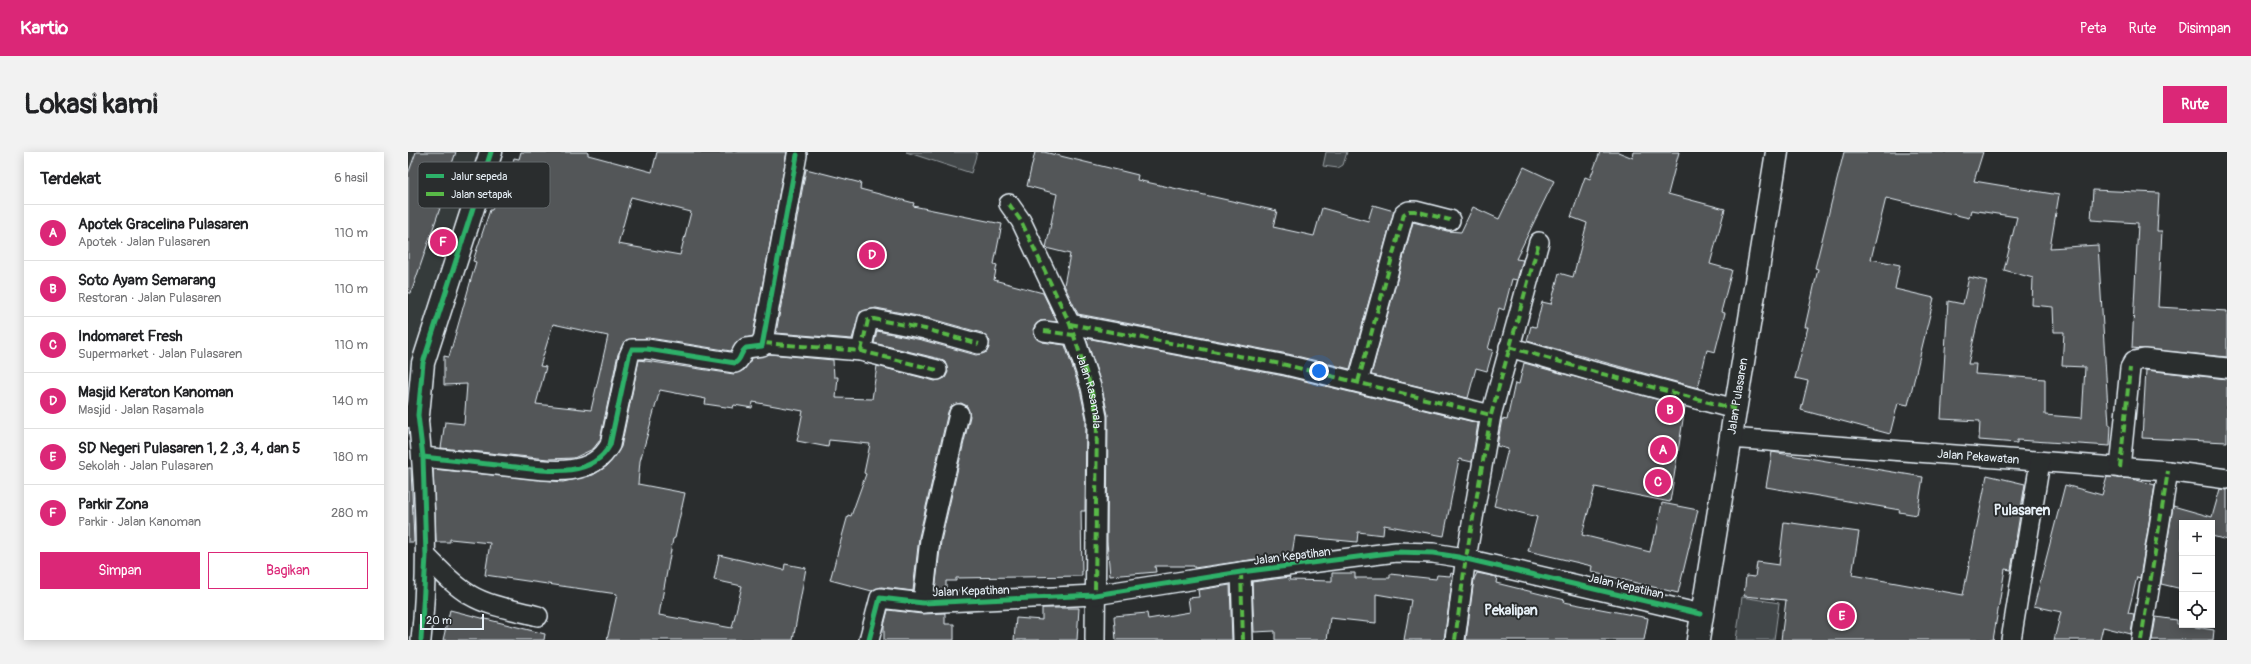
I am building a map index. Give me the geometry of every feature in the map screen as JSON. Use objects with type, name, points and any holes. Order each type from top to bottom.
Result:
[{"type":"main road","points":[[488,162],[491,152]]},
{"type":"main road","name":"Jalan Pulasaren","points":[[1698,640],[1701,614],[1778,152]]},
{"type":"main road","points":[[413,415],[423,363],[473,208]]},
{"type":"street","points":[[423,457],[508,466],[534,471],[564,471],[587,465],[602,456],[610,445],[629,356],[632,349],[647,349],[735,363],[740,360],[744,350],[759,348],[764,343],[797,155]]},
{"type":"street","name":"Jalan Rasamala","points":[[1009,204],[1021,221],[1072,330],[1091,387],[1097,417],[1095,640]]},
{"type":"street","points":[[1358,382],[1404,214],[1409,211],[1415,211],[1450,220]]},
{"type":"street","points":[[1455,640],[1466,559],[1491,415],[1539,242]]},
{"type":"street","points":[[861,351],[868,320],[874,319],[919,328],[979,344]]},
{"type":"street","points":[[1044,331],[1072,330],[1286,365],[1491,415]]},
{"type":"street","points":[[764,343],[861,351],[937,370]]},
{"type":"street","points":[[1509,347],[1595,372],[1735,409]]},
{"type":"street","points":[[2120,468],[2130,368],[2134,362],[2144,359],[2227,368]]},
{"type":"street","points":[[922,603],[930,539],[959,414]]},
{"type":"street","points":[[413,415],[423,457],[426,556],[420,640]]},
{"type":"street","name":"Jalan Pekawatan","points":[[1730,438],[2168,471],[2227,479]]},
{"type":"street","points":[[2011,640],[2040,462]]},
{"type":"street","points":[[2141,640],[2168,471]]},
{"type":"street","name":"Jalan Kepatihan","points":[[869,640],[880,598],[922,603],[1095,595],[1241,572],[1396,552],[1433,553],[1466,559],[1701,614]]},
{"type":"street","points":[[426,556],[450,580],[470,595],[485,602],[538,616]]},
{"type":"street","points":[[1241,572],[1243,640]]},
{"type":"shaded area","points":[[408,152],[489,152],[486,162],[418,162],[418,208],[472,208],[408,414]]},
{"type":"shaded area","points":[[906,152],[977,152],[971,173]]},
{"type":"shaded area","points":[[1326,152],[1347,152],[1343,165],[1338,168],[1323,166]]},
{"type":"shaded area","points":[[1742,597],[1779,603],[1774,640],[1736,640]]},
{"type":"building","points":[[416,152],[456,152],[453,162],[418,162],[418,208],[440,208],[411,293],[408,293],[408,174]]},
{"type":"building","points":[[521,152],[588,152],[588,155],[652,172],[657,152],[787,152],[753,336],[739,340],[731,351],[649,338],[626,340],[618,354],[600,440],[593,449],[574,458],[548,459],[441,448],[445,422],[464,424],[467,384],[444,385],[444,356],[449,357],[476,262],[473,261],[490,210],[492,210],[493,208],[550,208],[550,162],[513,162],[514,158],[519,159]],"holes":[[[631,197],[691,212],[680,255],[618,244]],[[553,324],[608,336],[591,410],[536,404],[546,367],[540,366]]]},
{"type":"building","points":[[1035,152],[1044,152],[1138,175],[1137,180],[1277,211],[1273,227],[1314,236],[1322,208],[1368,221],[1373,205],[1394,211],[1350,369],[1288,354],[1078,314],[1064,285],[1070,254],[1046,248],[1057,194],[1027,186]]},
{"type":"building","points":[[1600,152],[1618,152],[1633,158],[1634,152],[1679,152],[1668,194],[1725,209],[1710,264],[1732,270],[1721,312],[1725,313],[1715,352],[1707,350],[1698,388],[1527,341],[1531,326],[1536,327],[1542,302],[1551,304],[1559,273],[1573,277],[1587,223],[1571,217],[1585,177],[1590,179]]},
{"type":"building","points":[[1844,152],[1983,152],[1974,181],[2059,195],[2050,248],[2098,245],[2109,425],[2111,425],[2110,446],[2017,440],[2017,443],[1979,440],[1980,421],[1941,419],[1948,301],[1963,304],[1969,277],[1987,281],[1968,364],[1976,364],[1975,374],[2045,379],[2045,415],[2082,418],[2085,367],[2062,366],[2064,332],[2054,332],[2053,307],[2032,305],[2033,278],[2004,270],[2017,217],[1971,210],[1969,218],[1886,198],[1871,259],[1900,265],[1895,289],[1934,298],[1908,405],[1898,403],[1890,434],[1801,410],[1808,381],[1795,378],[1808,327],[1805,327],[1818,269],[1815,268]]},
{"type":"building","points":[[1524,167],[1554,181],[1516,259],[1523,260],[1517,280],[1512,279],[1504,310],[1499,308],[1488,349],[1493,350],[1487,371],[1476,368],[1468,398],[1371,375],[1413,222],[1447,231],[1461,232],[1473,207],[1499,219]]},
{"type":"building","points":[[806,169],[861,183],[860,189],[914,203],[913,206],[1002,224],[994,264],[997,265],[994,280],[1043,293],[1057,322],[1040,321],[1033,329],[1034,335],[1042,342],[1065,345],[1080,390],[1086,418],[1085,511],[1081,511],[1082,576],[956,578],[956,581],[946,581],[946,591],[935,591],[941,541],[970,416],[967,406],[961,403],[951,406],[948,412],[919,537],[913,591],[881,587],[872,591],[830,580],[848,515],[851,516],[866,474],[864,473],[870,444],[829,440],[828,447],[797,441],[803,411],[753,402],[752,408],[734,405],[733,408],[705,404],[706,399],[660,390],[640,461],[638,484],[685,493],[675,538],[673,539],[659,615],[732,628],[742,586],[714,580],[719,555],[784,570],[785,564],[806,568],[793,640],[607,640],[617,594],[485,575],[490,543],[450,539],[450,542],[436,542],[433,469],[563,482],[593,475],[607,466],[621,447],[639,360],[734,374],[744,370],[752,358],[769,354],[833,360],[834,377],[838,377],[836,398],[872,399],[877,366],[935,381],[945,378],[948,372],[945,362],[940,359],[874,343],[877,331],[922,340],[976,355],[987,352],[990,341],[982,333],[928,318],[876,308],[860,312],[852,339],[776,333]]},
{"type":"building","points":[[2093,190],[2159,193],[2157,231],[2162,231],[2158,307],[2227,311],[2227,357],[2132,348],[2138,223],[2091,220]]},
{"type":"building","points":[[1086,338],[1284,376],[1478,423],[1472,462],[1459,459],[1444,536],[1384,525],[1383,535],[1358,532],[1357,542],[1295,536],[1292,554],[1194,568],[1194,566],[1155,566],[1156,572],[1110,576],[1107,542],[1108,415],[1101,384]]},
{"type":"building","points":[[1524,363],[1685,407],[1670,502],[1595,487],[1582,535],[1650,552],[1654,535],[1656,535],[1662,503],[1698,510],[1678,593],[1591,572],[1592,566],[1528,551],[1537,517],[1494,506],[1508,449],[1497,446],[1502,419],[1507,420],[1515,383],[1519,384]]},
{"type":"building","points":[[2146,370],[2227,379],[2227,442],[2142,438]]},
{"type":"building","points":[[1772,452],[1923,477],[1917,515],[1899,512],[1900,510],[1766,487]]},
{"type":"building","points":[[408,468],[411,468],[414,542],[408,542]]},
{"type":"building","points":[[1987,475],[2025,484],[2011,570],[2005,569],[1993,640],[1781,640],[1786,600],[1744,596],[1746,576],[1755,577],[1757,562],[1779,565],[1784,522],[1859,532],[1852,575],[1963,595]]},
{"type":"building","points":[[2107,477],[2133,479],[2155,485],[2140,578],[2137,577],[2128,613],[2134,614],[2131,634],[2103,627],[2100,640],[2054,640],[2061,612],[2034,606],[2065,485],[2102,495]]},
{"type":"building","points":[[2220,489],[2227,490],[2227,540],[2215,537],[2215,520],[2179,520],[2179,588],[2161,584],[2173,506],[2212,517]]},
{"type":"building","points":[[1332,573],[1355,573],[1355,578],[1390,578],[1390,574],[1436,579],[1437,575],[1450,576],[1451,573],[1453,574],[1444,640],[1404,640],[1411,600],[1376,594],[1376,623],[1330,618],[1327,640],[1275,640],[1275,631],[1254,632],[1252,582],[1290,577],[1289,580],[1332,581]]},
{"type":"building","points":[[1477,573],[1497,577],[1496,583],[1565,600],[1564,602],[1648,618],[1644,640],[1466,640],[1474,579]]},
{"type":"building","points":[[1230,585],[1232,640],[1116,640],[1114,616],[1147,613],[1148,619],[1190,612],[1188,598],[1199,597],[1198,590]]},
{"type":"building","points":[[1042,608],[1079,608],[1077,640],[1014,640],[1016,618],[1042,620]]},
{"type":"building","points":[[450,610],[545,634],[544,640],[443,640]]},
{"type":"building","points":[[888,610],[922,614],[945,613],[945,624],[954,624],[954,640],[884,640],[884,626]]},
{"type":"building","points":[[2156,617],[2177,620],[2179,628],[2202,628],[2214,630],[2213,640],[2152,640]]},
{"type":"marked path","points":[[1009,204],[1021,221],[1070,324],[1091,387],[1097,417],[1095,595]]},
{"type":"marked path","points":[[1358,382],[1404,214],[1409,211],[1415,211],[1450,220]]},
{"type":"marked path","points":[[1455,640],[1465,564],[1491,415],[1539,242]]},
{"type":"marked path","points":[[861,351],[868,320],[874,319],[925,329],[979,344]]},
{"type":"marked path","points":[[1070,324],[1286,365],[1491,415]]},
{"type":"marked path","points":[[1044,331],[1073,335]]},
{"type":"marked path","points":[[764,343],[861,351],[937,370]]},
{"type":"marked path","points":[[1509,347],[1595,372],[1735,409]]},
{"type":"marked path","points":[[2120,468],[2130,368]]},
{"type":"marked path","points":[[2141,640],[2168,471]]},
{"type":"marked path","points":[[1241,572],[1243,640]]},
{"type":"cycle path","points":[[488,162],[491,152]]},
{"type":"cycle path","points":[[423,457],[533,469],[577,469],[590,464],[601,457],[610,445],[629,356],[632,349],[647,349],[735,363],[739,360],[746,348],[762,346],[797,155]]},
{"type":"cycle path","points":[[421,640],[426,556],[423,457],[418,415],[423,363],[473,208]]},
{"type":"cycle path","points":[[869,640],[880,598],[923,603],[1095,595],[1241,572],[1396,552],[1433,553],[1458,557],[1701,614]]},
{"type":"place","name":"Parkir Zona","points":[[443,242]]},
{"type":"place","name":"Masjid Keraton Kanoman","points":[[872,255]]},
{"type":"place","name":"Soto Ayam Semarang","points":[[1670,410]]},
{"type":"place","name":"Apotek Gracelina Pulasaren","points":[[1663,450]]},
{"type":"place","name":"Indomaret Fresh","points":[[1658,482]]},
{"type":"place","name":"SD Negeri Pulasaren 1, 2 ,3, 4, dan 5","points":[[1842,616]]},
{"type":"district","name":"Pulasaren","points":[[2022,510]]},
{"type":"district","name":"Pekalipan","points":[[1511,610]]}]
